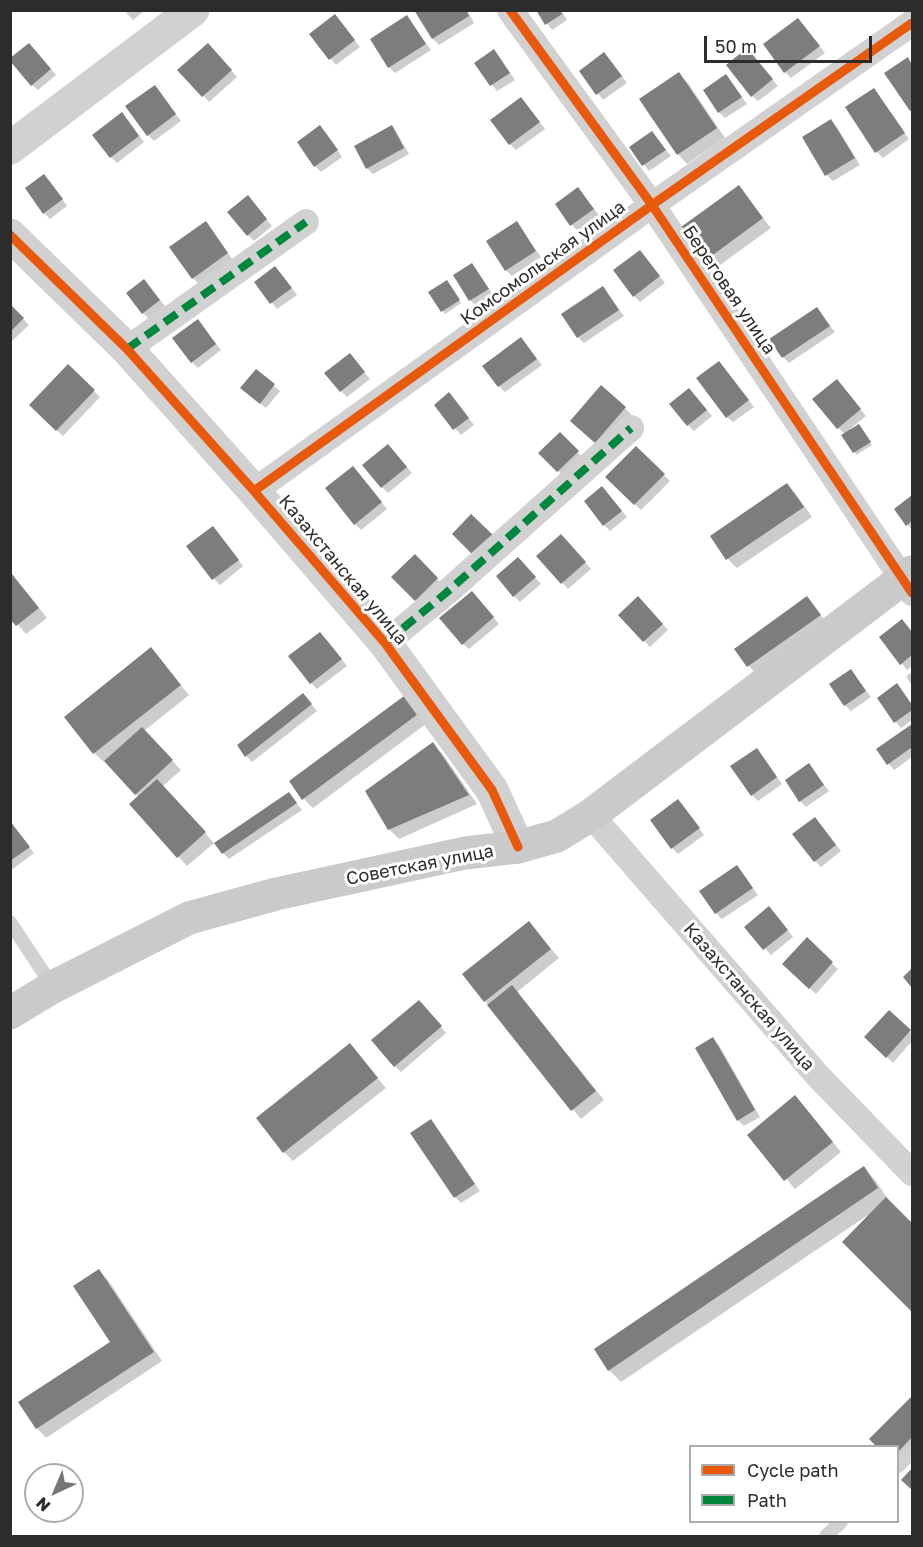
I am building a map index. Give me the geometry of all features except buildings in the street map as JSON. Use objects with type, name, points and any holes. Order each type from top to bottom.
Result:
[{"type":"main road","name":"Советская улица","points":[[10,1013],[53,987],[189,918],[276,894],[465,854],[519,847],[557,836],[591,816],[909,582]]},
{"type":"street","points":[[10,148],[194,10]]},
{"type":"street","name":"Береговая улица","points":[[510,10],[652,205],[909,582]]},
{"type":"street","name":"Комсомольская улица","points":[[254,491],[652,205],[912,23]]},
{"type":"street","points":[[127,349],[306,222]]},
{"type":"street","name":"Казахстанская улица","points":[[10,235],[127,349],[386,643],[492,790],[519,847]]},
{"type":"street","name":"Казахстанская улица","points":[[386,643],[446,593],[631,428]]},
{"type":"street","name":"Казахстанская улица","points":[[591,816],[818,1075],[912,1173]]},
{"type":"lane","points":[[10,922],[53,987]]},
{"type":"lane","points":[[899,1464],[912,1452]]},
{"type":"lane","points":[[826,1536],[839,1523]]},
{"type":"marked path","points":[[127,349],[306,222]]},
{"type":"marked path","points":[[385,643],[446,593],[631,428]]},
{"type":"cycle path","points":[[510,10],[652,205],[912,593]]},
{"type":"cycle path","points":[[254,491],[652,205],[912,23]]},
{"type":"cycle path","points":[[10,235],[127,349],[385,643],[492,790],[518,847]]}]
